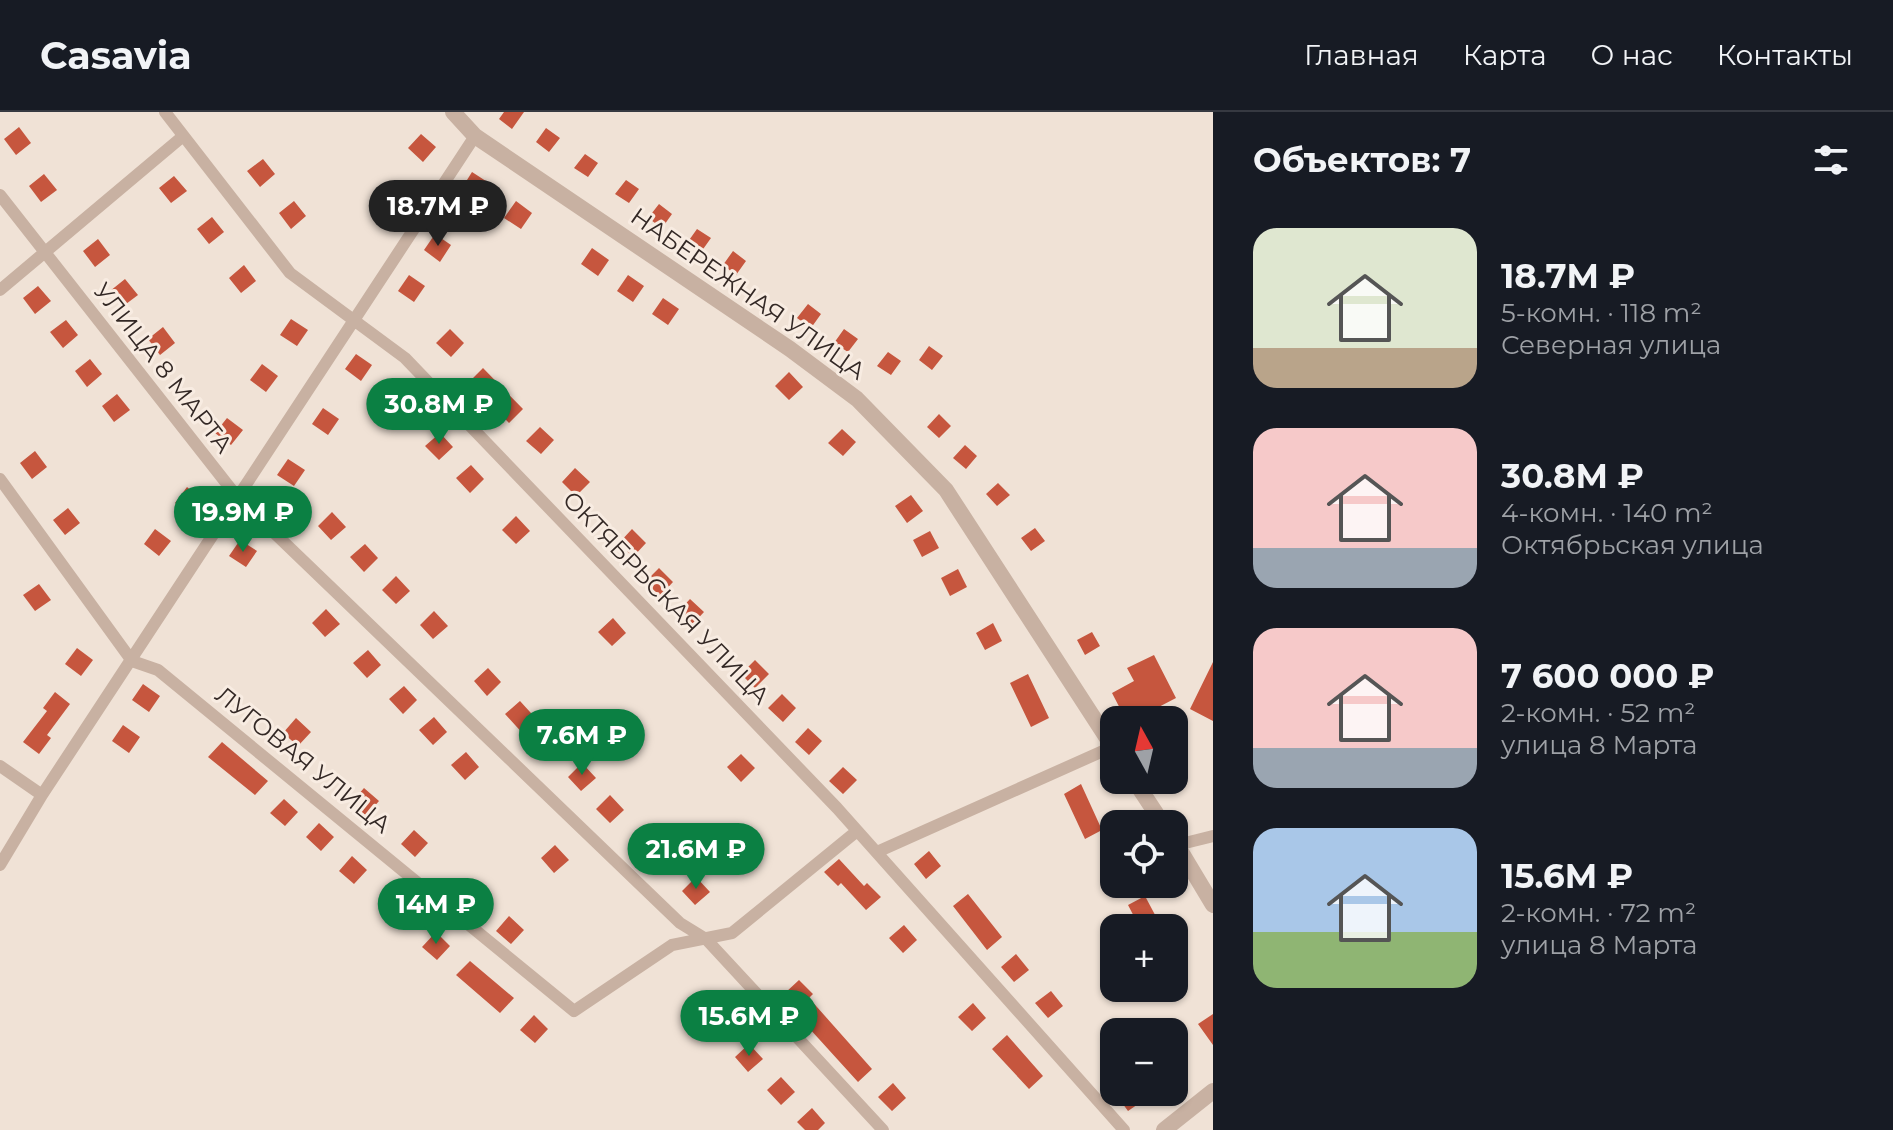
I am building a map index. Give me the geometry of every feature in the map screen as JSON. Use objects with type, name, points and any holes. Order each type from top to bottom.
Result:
[{"type":"street","name":"ОКТЯБРЬСКАЯ УЛИЦА","points":[[165,112],[290,273],[356,318],[405,358],[877,852],[1124,1130]]},
{"type":"street","name":"НАБЕРЕЖНАЯ УЛИЦА","points":[[453,112],[475,136],[790,349],[857,399],[946,490],[1100,728]]},
{"type":"street","points":[[0,865],[42,795],[475,136]]},
{"type":"street","points":[[0,290],[182,137]]},
{"type":"street","name":"УЛИЦА 8 МАРТА","points":[[0,195],[238,498],[680,923],[706,939],[883,1130]]},
{"type":"street","name":"ЛУГОВАЯ УЛИЦА","points":[[0,479],[132,661],[158,670],[574,1011],[672,945],[732,933],[857,831]]},
{"type":"street","points":[[877,852],[1100,754]]},
{"type":"street","points":[[0,766],[42,795]]},
{"type":"street","points":[[1188,840],[1213,836]]},
{"type":"street","points":[[1188,862],[1213,905]]},
{"type":"street","points":[[1164,1130],[1213,1091]]},
{"type":"building","points":[[504,112],[524,112],[512,129],[499,119]]},
{"type":"building","points":[[19,127],[31,143],[16,155],[4,139]]},
{"type":"building","points":[[546,128],[560,138],[549,152],[536,142]]},
{"type":"building","points":[[421,134],[436,147],[423,162],[408,148]]},
{"type":"building","points":[[585,154],[598,163],[588,177],[574,168]]},
{"type":"building","points":[[263,159],[275,174],[260,187],[247,171]]},
{"type":"building","points":[[472,172],[489,183],[478,199],[462,188]]},
{"type":"building","points":[[44,174],[57,190],[41,202],[29,186]]},
{"type":"building","points":[[174,176],[187,191],[171,203],[159,188]]},
{"type":"building","points":[[626,180],[639,189],[629,203],[615,194]]},
{"type":"building","points":[[294,201],[306,216],[291,229],[279,213]]},
{"type":"building","points":[[516,201],[532,213],[521,229],[504,218]]},
{"type":"building","points":[[659,204],[672,214],[662,228],[648,218]]},
{"type":"building","points":[[212,217],[224,232],[209,244],[197,229]]},
{"type":"building","points":[[697,229],[711,238],[701,252],[687,243]]},
{"type":"building","points":[[435,234],[451,245],[440,262],[424,250]]},
{"type":"building","points":[[98,239],[110,255],[95,267],[83,251]]},
{"type":"building","points":[[592,248],[609,260],[598,276],[581,264]]},
{"type":"building","points":[[733,251],[746,261],[736,275],[723,265]]},
{"type":"building","points":[[244,265],[256,281],[241,293],[229,278]]},
{"type":"building","points":[[409,275],[425,286],[414,302],[398,291]]},
{"type":"building","points":[[628,275],[644,286],[633,302],[617,291]]},
{"type":"building","points":[[125,279],[138,295],[122,307],[110,291]]},
{"type":"building","points":[[38,286],[51,301],[35,314],[23,298]]},
{"type":"building","points":[[663,298],[679,309],[668,325],[652,314]]},
{"type":"building","points":[[808,304],[821,314],[811,328],[797,318]]},
{"type":"building","points":[[291,319],[308,330],[297,346],[280,335]]},
{"type":"building","points":[[66,320],[78,335],[63,348],[50,332]]},
{"type":"building","points":[[163,327],[175,343],[160,355],[148,339]]},
{"type":"building","points":[[450,329],[464,343],[451,357],[436,343]]},
{"type":"building","points":[[844,329],[858,339],[848,352],[834,343]]},
{"type":"building","points":[[929,346],[943,356],[932,370],[919,360]]},
{"type":"building","points":[[888,352],[901,361],[891,375],[877,366]]},
{"type":"building","points":[[356,354],[372,365],[361,381],[345,369]]},
{"type":"building","points":[[90,359],[102,374],[87,387],[75,371]]},
{"type":"building","points":[[262,364],[278,376],[266,392],[250,380]]},
{"type":"building","points":[[483,368],[523,409],[509,423],[469,382]]},
{"type":"building","points":[[789,372],[803,387],[789,400],[775,386]]},
{"type":"building","points":[[117,394],[130,410],[114,422],[102,406]]},
{"type":"building","points":[[411,401],[424,416],[410,429],[396,414]]},
{"type":"building","points":[[323,408],[339,419],[328,435],[312,424]]},
{"type":"building","points":[[939,414],[951,426],[939,438],[927,427]]},
{"type":"building","points":[[227,418],[243,430],[231,445],[215,433]]},
{"type":"building","points":[[540,427],[554,440],[541,454],[526,441]]},
{"type":"building","points":[[842,429],[856,442],[843,456],[828,443]]},
{"type":"building","points":[[440,433],[453,447],[439,460],[425,446]]},
{"type":"building","points":[[965,445],[977,456],[966,469],[953,458]]},
{"type":"building","points":[[35,451],[47,467],[32,479],[20,463]]},
{"type":"building","points":[[288,459],[305,470],[294,486],[277,475]]},
{"type":"building","points":[[471,465],[484,479],[470,493],[456,478]]},
{"type":"building","points":[[575,468],[590,482],[576,496],[562,482]]},
{"type":"building","points":[[998,483],[1010,495],[997,506],[986,494]]},
{"type":"building","points":[[187,487],[202,500],[190,515],[175,503]]},
{"type":"building","points":[[911,495],[923,511],[907,523],[895,506]]},
{"type":"building","points":[[68,508],[80,523],[65,535],[53,520]]},
{"type":"building","points":[[332,512],[346,527],[331,540],[318,526]]},
{"type":"building","points":[[516,516],[530,531],[516,544],[502,530]]},
{"type":"building","points":[[1035,528],[1045,541],[1031,551],[1021,538]]},
{"type":"building","points":[[155,529],[171,541],[159,556],[144,544]]},
{"type":"building","points":[[632,529],[646,543],[633,557],[619,543]]},
{"type":"building","points":[[930,531],[939,548],[922,557],[913,540]]},
{"type":"building","points":[[240,540],[257,551],[246,567],[229,556]]},
{"type":"building","points":[[365,544],[378,558],[364,572],[350,557]]},
{"type":"building","points":[[659,568],[673,582],[660,596],[645,582]]},
{"type":"building","points":[[958,569],[967,587],[950,596],[941,578]]},
{"type":"building","points":[[396,576],[410,591],[396,604],[382,590]]},
{"type":"building","points":[[39,584],[51,600],[35,611],[23,595]]},
{"type":"building","points":[[690,599],[704,612],[691,626],[677,613]]},
{"type":"building","points":[[326,609],[340,624],[325,637],[312,623]]},
{"type":"building","points":[[434,611],[448,626],[433,639],[420,625]]},
{"type":"building","points":[[613,618],[626,633],[612,646],[598,632]]},
{"type":"building","points":[[993,623],[1002,641],[985,650],[976,633]]},
{"type":"building","points":[[1092,632],[1100,646],[1085,655],[1077,640]]},
{"type":"building","points":[[77,648],[93,660],[81,676],[65,664]]},
{"type":"building","points":[[368,650],[381,665],[367,678],[353,663]]},
{"type":"building","points":[[1154,655],[1176,698],[1161,706],[1119,706],[1112,693],[1134,681],[1127,668]]},
{"type":"building","points":[[755,660],[769,674],[755,688],[741,674]]},
{"type":"building","points":[[1213,662],[1213,721],[1190,709]]},
{"type":"building","points":[[488,668],[501,682],[487,696],[474,681]]},
{"type":"building","points":[[1028,674],[1049,718],[1031,727],[1010,683]]},
{"type":"building","points":[[143,684],[160,696],[149,712],[132,700]]},
{"type":"building","points":[[404,686],[417,700],[403,714],[389,699]]},
{"type":"building","points":[[55,692],[70,704],[47,735],[51,738],[39,754],[23,742],[47,711],[43,708]]},
{"type":"building","points":[[782,694],[796,708],[783,722],[768,708]]},
{"type":"building","points":[[520,701],[561,746],[546,759],[505,714]]},
{"type":"building","points":[[434,717],[447,732],[433,745],[419,730]]},
{"type":"building","points":[[296,718],[311,732],[298,746],[283,733]]},
{"type":"building","points":[[123,725],[140,737],[129,753],[112,741]]},
{"type":"building","points":[[808,728],[822,741],[809,755],[795,742]]},
{"type":"building","points":[[222,742],[268,781],[255,795],[208,757]]},
{"type":"building","points":[[466,752],[479,767],[465,780],[451,765]]},
{"type":"building","points":[[741,754],[755,768],[741,782],[727,767]]},
{"type":"building","points":[[582,763],[596,778],[581,791],[568,777]]},
{"type":"building","points":[[843,767],[857,780],[843,794],[829,781]]},
{"type":"building","points":[[1081,784],[1100,831],[1085,839],[1064,794]]},
{"type":"building","points":[[364,788],[379,801],[366,816],[351,803]]},
{"type":"building","points":[[610,795],[624,810],[610,823],[596,809]]},
{"type":"building","points":[[284,799],[298,812],[285,826],[270,813]]},
{"type":"building","points":[[319,823],[334,837],[321,851],[306,837]]},
{"type":"building","points":[[645,826],[658,840],[644,853],[631,839]]},
{"type":"building","points":[[414,830],[428,843],[415,857],[401,844]]},
{"type":"building","points":[[555,845],[569,860],[554,873],[541,858]]},
{"type":"building","points":[[929,851],[941,866],[926,879],[914,864]]},
{"type":"building","points":[[352,856],[367,870],[354,884],[339,871]]},
{"type":"building","points":[[839,859],[864,886],[867,883],[881,897],[866,910],[841,883],[838,886],[824,872]]},
{"type":"building","points":[[696,877],[710,892],[695,905],[682,891]]},
{"type":"building","points":[[468,884],[483,898],[470,912],[455,899]]},
{"type":"building","points":[[968,894],[1002,937],[987,950],[953,906]]},
{"type":"building","points":[[399,897],[414,910],[400,924],[386,911]]},
{"type":"building","points":[[1146,898],[1155,914],[1133,914],[1128,905]]},
{"type":"building","points":[[509,916],[524,930],[511,944],[496,931]]},
{"type":"building","points":[[904,925],[917,940],[903,953],[889,938]]},
{"type":"building","points":[[436,932],[450,946],[437,960],[422,947]]},
{"type":"building","points":[[1016,954],[1029,970],[1014,982],[1001,967]]},
{"type":"building","points":[[470,961],[514,998],[500,1013],[456,975]]},
{"type":"building","points":[[799,980],[813,994],[809,998],[872,1069],[858,1082],[799,1017],[803,1013],[785,993]]},
{"type":"building","points":[[1051,991],[1063,1006],[1048,1018],[1035,1003]]},
{"type":"building","points":[[973,1003],[986,1018],[972,1031],[958,1017]]},
{"type":"building","points":[[713,1005],[726,1020],[712,1033],[698,1018]]},
{"type":"building","points":[[1213,1014],[1213,1045],[1198,1024]]},
{"type":"building","points":[[534,1015],[548,1029],[535,1043],[520,1030]]},
{"type":"building","points":[[1007,1035],[1043,1076],[1029,1089],[992,1049]]},
{"type":"building","points":[[749,1044],[763,1059],[748,1072],[735,1057]]},
{"type":"building","points":[[781,1077],[795,1092],[781,1105],[767,1090]]},
{"type":"building","points":[[893,1083],[906,1098],[892,1111],[878,1097]]},
{"type":"building","points":[[812,1108],[825,1123],[818,1130],[805,1130],[797,1122]]}]
